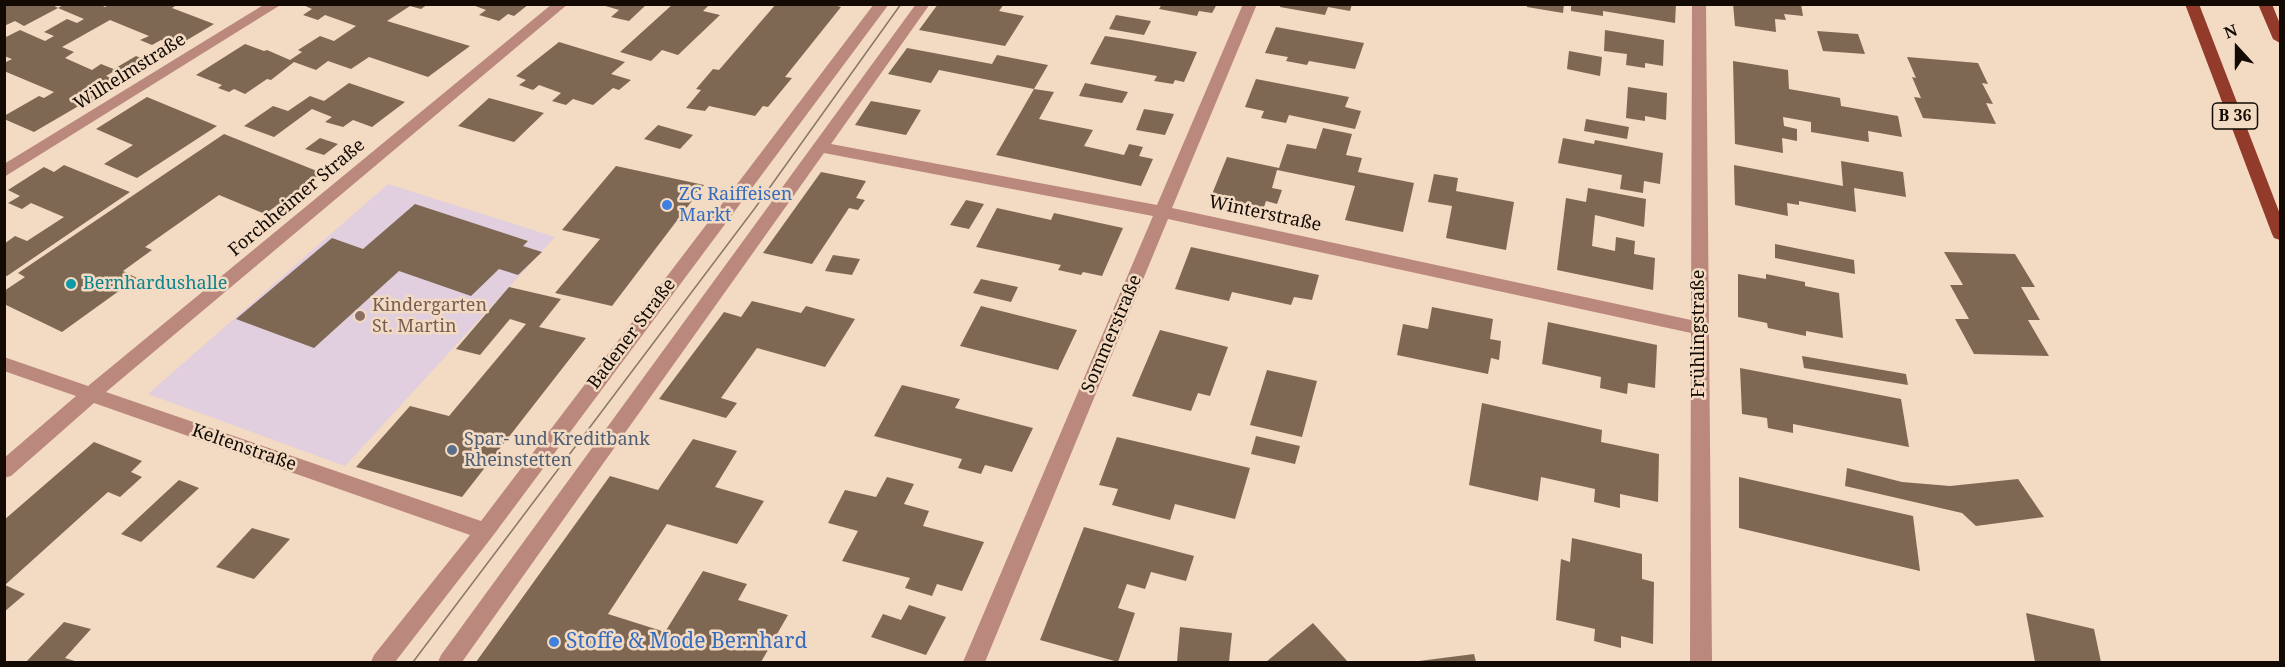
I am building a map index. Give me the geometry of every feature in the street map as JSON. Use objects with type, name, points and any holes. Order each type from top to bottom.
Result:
[{"type":"main road","name":"B 36","points":[[2192,4],[2280,234]]},
{"type":"main road","points":[[2265,4],[2280,39]]},
{"type":"street","name":"Wilhelmstraße","points":[[4,172],[275,4]]},
{"type":"street","name":"Forchheimer Straße","points":[[4,470],[90,395],[561,4]]},
{"type":"street","name":"Badener Straße","points":[[382,663],[882,4]]},
{"type":"street","points":[[449,663],[923,4]]},
{"type":"street","name":"Sommerstraße","points":[[974,663],[1250,4]]},
{"type":"street","name":"Frühlingstraße","points":[[1699,4],[1701,663]]},
{"type":"street","name":"Winterstraße","points":[[822,147],[1163,212],[1699,328]]},
{"type":"street","name":"Keltenstraße","points":[[4,364],[484,531]]},
{"type":"shaded area","name":"Kindergarten St. Martin","points":[[388,184],[555,237],[345,466],[148,394]]},
{"type":"building","points":[[4,4],[51,4],[58,8],[24,26],[15,21],[4,26]]},
{"type":"building","points":[[65,4],[99,4],[105,7],[110,4],[178,4],[172,8],[214,24],[177,46],[161,40],[152,45],[140,40],[149,36],[110,20],[62,47],[74,52],[65,58],[92,70],[101,64],[116,70],[106,76],[123,83],[86,106],[82,104],[34,132],[4,119],[4,116],[39,96],[44,98],[54,92],[4,71],[4,63],[12,59],[4,56],[4,38],[20,30],[45,41],[54,36],[44,32],[67,19],[77,23],[84,19],[58,8]]},
{"type":"building","points":[[301,4],[428,4],[421,9],[410,6],[387,21],[470,46],[428,77],[369,57],[351,69],[328,61],[316,70],[294,62],[271,80],[267,79],[245,94],[234,89],[229,92],[218,88],[222,85],[196,75],[245,44],[290,60],[302,52],[298,50],[320,36],[334,41],[356,26],[325,15],[318,20],[303,15],[312,9]]},
{"type":"building","points":[[470,4],[529,4],[514,16],[508,14],[499,21],[479,15],[486,10]]},
{"type":"building","points":[[599,4],[647,4],[629,21],[611,17],[619,10]]},
{"type":"building","points":[[673,4],[710,4],[703,11],[720,15],[678,55],[662,50],[651,61],[620,52]]},
{"type":"building","points":[[776,4],[829,4],[841,7],[785,77],[792,78],[768,107],[763,106],[755,116],[709,106],[705,111],[686,108],[701,90],[696,89],[713,69],[719,70]]},
{"type":"building","points":[[938,4],[1004,4],[999,11],[1024,16],[1005,46],[919,30]]},
{"type":"building","points":[[1162,4],[1217,4],[1212,13],[1199,11],[1197,16],[1159,9]]},
{"type":"building","points":[[1281,4],[1352,4],[1350,11],[1328,7],[1325,15],[1280,7]]},
{"type":"building","points":[[1527,4],[1564,4],[1563,13],[1527,7]]},
{"type":"building","points":[[1571,4],[1676,4],[1675,23],[1603,11],[1603,16],[1571,11]]},
{"type":"building","points":[[1733,4],[1801,4],[1803,16],[1784,14],[1786,20],[1775,19],[1776,32],[1735,26]]},
{"type":"building","points":[[1116,15],[1151,21],[1144,35],[1109,29]]},
{"type":"building","points":[[1276,27],[1364,43],[1355,69],[1309,61],[1307,65],[1286,61],[1288,57],[1265,53]]},
{"type":"building","points":[[1605,30],[1664,40],[1663,66],[1645,63],[1645,68],[1626,65],[1627,54],[1604,51]]},
{"type":"building","points":[[1817,31],[1858,34],[1865,54],[1823,51]]},
{"type":"building","points":[[1105,36],[1197,52],[1184,82],[1175,80],[1173,84],[1154,81],[1157,76],[1090,64]]},
{"type":"building","points":[[559,42],[625,62],[611,74],[631,80],[619,90],[613,88],[593,105],[573,99],[566,105],[552,101],[561,93],[539,85],[533,90],[519,85],[526,80],[516,76]]},
{"type":"building","points":[[907,48],[992,64],[997,55],[1048,65],[1034,89],[939,70],[931,83],[888,74]]},
{"type":"building","points":[[1569,51],[1602,57],[1600,76],[1567,69]]},
{"type":"building","points":[[136,56],[154,64],[132,77],[114,69]]},
{"type":"building","points":[[1907,57],[1978,63],[1988,84],[1982,83],[1993,104],[1986,103],[1996,124],[1923,118],[1914,97],[1921,98],[1912,77],[1916,78]]},
{"type":"building","points":[[1733,61],[1788,70],[1789,89],[1840,98],[1841,106],[1898,116],[1902,137],[1868,131],[1869,142],[1811,132],[1811,122],[1783,117],[1784,126],[1797,129],[1797,141],[1782,138],[1783,153],[1735,144]]},
{"type":"building","points":[[1256,79],[1349,97],[1345,107],[1361,111],[1355,129],[1289,115],[1286,123],[1261,118],[1264,111],[1245,107]]},
{"type":"building","points":[[349,83],[405,102],[372,127],[353,120],[343,127],[325,122],[332,117],[312,109],[274,137],[244,126],[273,106],[288,111],[310,96],[324,101]]},
{"type":"building","points":[[1085,83],[1128,92],[1122,103],[1079,96]]},
{"type":"building","points":[[1628,87],[1667,93],[1666,120],[1645,116],[1645,121],[1626,118]]},
{"type":"building","points":[[1034,89],[1054,92],[1039,119],[1093,130],[1084,146],[1124,155],[1129,144],[1143,147],[1139,156],[1153,159],[1141,186],[996,155]]},
{"type":"building","points":[[147,97],[217,126],[137,178],[104,164],[133,145],[96,129]]},
{"type":"building","points":[[489,98],[544,113],[514,142],[458,126]]},
{"type":"building","points":[[871,101],[921,110],[906,135],[855,125]]},
{"type":"building","points":[[1144,109],[1174,114],[1165,135],[1136,130]]},
{"type":"building","points":[[1586,119],[1629,127],[1627,139],[1584,131]]},
{"type":"building","points":[[658,125],[693,135],[680,149],[644,139]]},
{"type":"building","points":[[1323,128],[1352,134],[1346,155],[1362,158],[1358,172],[1414,183],[1403,232],[1345,220],[1355,186],[1277,170],[1272,188],[1282,190],[1277,204],[1266,201],[1263,210],[1210,199],[1227,157],[1279,168],[1287,144],[1316,149]]},
{"type":"building","points":[[224,134],[322,173],[265,214],[219,195],[145,247],[152,250],[123,271],[137,278],[62,332],[4,304],[4,291],[25,277],[18,273]]},
{"type":"building","points":[[320,138],[338,144],[324,155],[305,149]]},
{"type":"building","points":[[1563,138],[1594,144],[1595,140],[1663,153],[1660,184],[1644,181],[1643,193],[1620,189],[1622,175],[1558,163]]},
{"type":"building","points":[[1841,161],[1903,172],[1906,197],[1854,188],[1856,212],[1799,201],[1799,205],[1787,203],[1788,216],[1735,205],[1734,165],[1843,186]]},
{"type":"building","points":[[64,165],[130,192],[7,276],[4,275],[4,244],[15,236],[27,241],[64,217],[31,203],[22,209],[8,203],[20,196],[8,190],[44,167],[54,172]]},
{"type":"building","points":[[616,166],[704,185],[612,306],[555,293],[600,239],[562,230]]},
{"type":"building","points":[[821,172],[866,181],[856,198],[865,200],[858,210],[849,208],[812,264],[763,253]]},
{"type":"building","points":[[1434,174],[1458,178],[1456,191],[1514,202],[1506,250],[1446,238],[1452,206],[1428,202]]},
{"type":"building","points":[[1588,188],[1646,199],[1644,227],[1595,215],[1592,246],[1615,251],[1616,237],[1635,241],[1634,254],[1655,258],[1653,290],[1557,270],[1566,198],[1586,202]]},
{"type":"building","points":[[966,200],[984,204],[969,229],[950,225]]},
{"type":"building","points":[[415,204],[528,241],[523,246],[542,252],[518,275],[499,269],[471,296],[399,271],[314,348],[236,319],[332,238],[363,249]]},
{"type":"building","points":[[997,208],[1051,220],[1054,213],[1123,228],[1102,276],[1083,272],[1081,275],[1058,270],[1061,265],[976,247]]},
{"type":"building","points":[[1775,244],[1854,260],[1855,274],[1775,258]]},
{"type":"building","points":[[1191,247],[1319,275],[1312,300],[1294,297],[1291,305],[1232,292],[1229,301],[1175,289]]},
{"type":"building","points":[[1944,252],[2015,254],[2035,287],[2021,287],[2040,320],[2028,320],[2049,356],[1974,354],[1955,319],[1969,319],[1950,285],[1963,285]]},
{"type":"building","points":[[833,255],[860,259],[852,275],[825,271]]},
{"type":"building","points":[[1738,274],[1766,279],[1766,274],[1805,282],[1805,286],[1839,293],[1843,338],[1806,331],[1806,336],[1768,328],[1767,323],[1738,317]]},
{"type":"building","points":[[981,279],[1018,287],[1011,302],[973,293]]},
{"type":"building","points":[[509,287],[561,299],[539,327],[586,338],[462,497],[356,467],[410,406],[449,416],[526,324],[510,319],[480,355],[456,349]]},
{"type":"building","points":[[752,301],[801,313],[806,306],[855,319],[825,367],[757,348],[721,398],[737,403],[726,418],[659,399],[724,312],[741,317]]},
{"type":"building","points":[[981,306],[1077,330],[1058,370],[960,346]]},
{"type":"building","points":[[1432,307],[1493,319],[1490,339],[1501,341],[1499,360],[1491,358],[1488,374],[1397,355],[1403,324],[1428,329]]},
{"type":"building","points":[[1548,322],[1657,345],[1655,388],[1628,383],[1627,394],[1600,388],[1601,377],[1542,364]]},
{"type":"building","points":[[1160,330],[1228,347],[1210,396],[1198,393],[1191,411],[1132,396]]},
{"type":"building","points":[[1802,356],[1906,374],[1908,385],[1804,368]]},
{"type":"building","points":[[1740,368],[1901,399],[1909,447],[1793,424],[1793,433],[1768,428],[1767,418],[1742,414]]},
{"type":"building","points":[[1267,370],[1317,381],[1302,437],[1250,425]]},
{"type":"building","points":[[902,385],[960,399],[955,408],[1033,428],[1012,472],[985,465],[981,474],[958,468],[962,459],[874,436]]},
{"type":"building","points":[[1482,403],[1602,430],[1601,442],[1659,454],[1658,502],[1620,494],[1620,508],[1594,502],[1595,489],[1541,477],[1538,501],[1469,485]]},
{"type":"building","points":[[1256,436],[1300,446],[1295,464],[1251,454]]},
{"type":"building","points":[[1117,437],[1250,468],[1235,519],[1175,504],[1170,520],[1112,505],[1118,489],[1099,485]]},
{"type":"building","points":[[693,439],[737,451],[715,487],[764,501],[737,544],[667,524],[608,614],[665,632],[703,571],[747,584],[738,600],[788,615],[761,662],[476,662],[610,476],[658,490]]},
{"type":"building","points":[[94,442],[142,461],[131,472],[142,477],[120,497],[108,492],[5,585],[25,594],[4,612],[4,520]]},
{"type":"building","points":[[1847,468],[1902,482],[1950,486],[2018,479],[2044,517],[1976,526],[1962,513],[1845,486]]},
{"type":"building","points":[[887,477],[914,484],[904,504],[929,511],[923,526],[984,542],[962,591],[937,584],[932,596],[905,588],[910,578],[842,561],[858,531],[828,523],[845,490],[876,497]]},
{"type":"building","points":[[1739,477],[1913,516],[1920,571],[1739,528]]},
{"type":"building","points":[[179,480],[199,488],[141,542],[121,534]]},
{"type":"building","points":[[1084,527],[1194,556],[1186,581],[1151,572],[1145,589],[1127,584],[1118,608],[1135,613],[1118,662],[1040,640]]},
{"type":"building","points":[[252,528],[290,539],[254,579],[216,567]]},
{"type":"building","points":[[1572,538],[1642,554],[1642,579],[1654,582],[1653,644],[1621,636],[1621,648],[1594,641],[1595,629],[1556,620],[1561,559],[1570,562]]},
{"type":"building","points":[[909,605],[946,617],[926,655],[871,637],[883,614],[901,620]]},
{"type":"building","points":[[2026,613],[2094,629],[2101,662],[2035,662]]},
{"type":"building","points":[[64,622],[91,629],[65,658],[78,662],[26,662]]},
{"type":"building","points":[[1313,623],[1348,662],[1266,662]]},
{"type":"building","points":[[1180,627],[1232,633],[1229,662],[1177,662]]},
{"type":"building","points":[[1474,654],[1476,662],[1419,662],[1419,661]]},
{"type":"tram line","points":[[413,662],[755,208],[901,4]]},
{"type":"place","name":"ZG Raiffeisen Markt","points":[[667,205]]},
{"type":"place","name":"Bernhardushalle","points":[[71,284]]},
{"type":"place","name":"Kindergarten St. Martin","points":[[360,316]]},
{"type":"place","name":"Spar- und Kreditbank Rheinstetten","points":[[452,450]]},
{"type":"place","name":"Stoffe & Mode Bernhard","points":[[554,642]]}]
